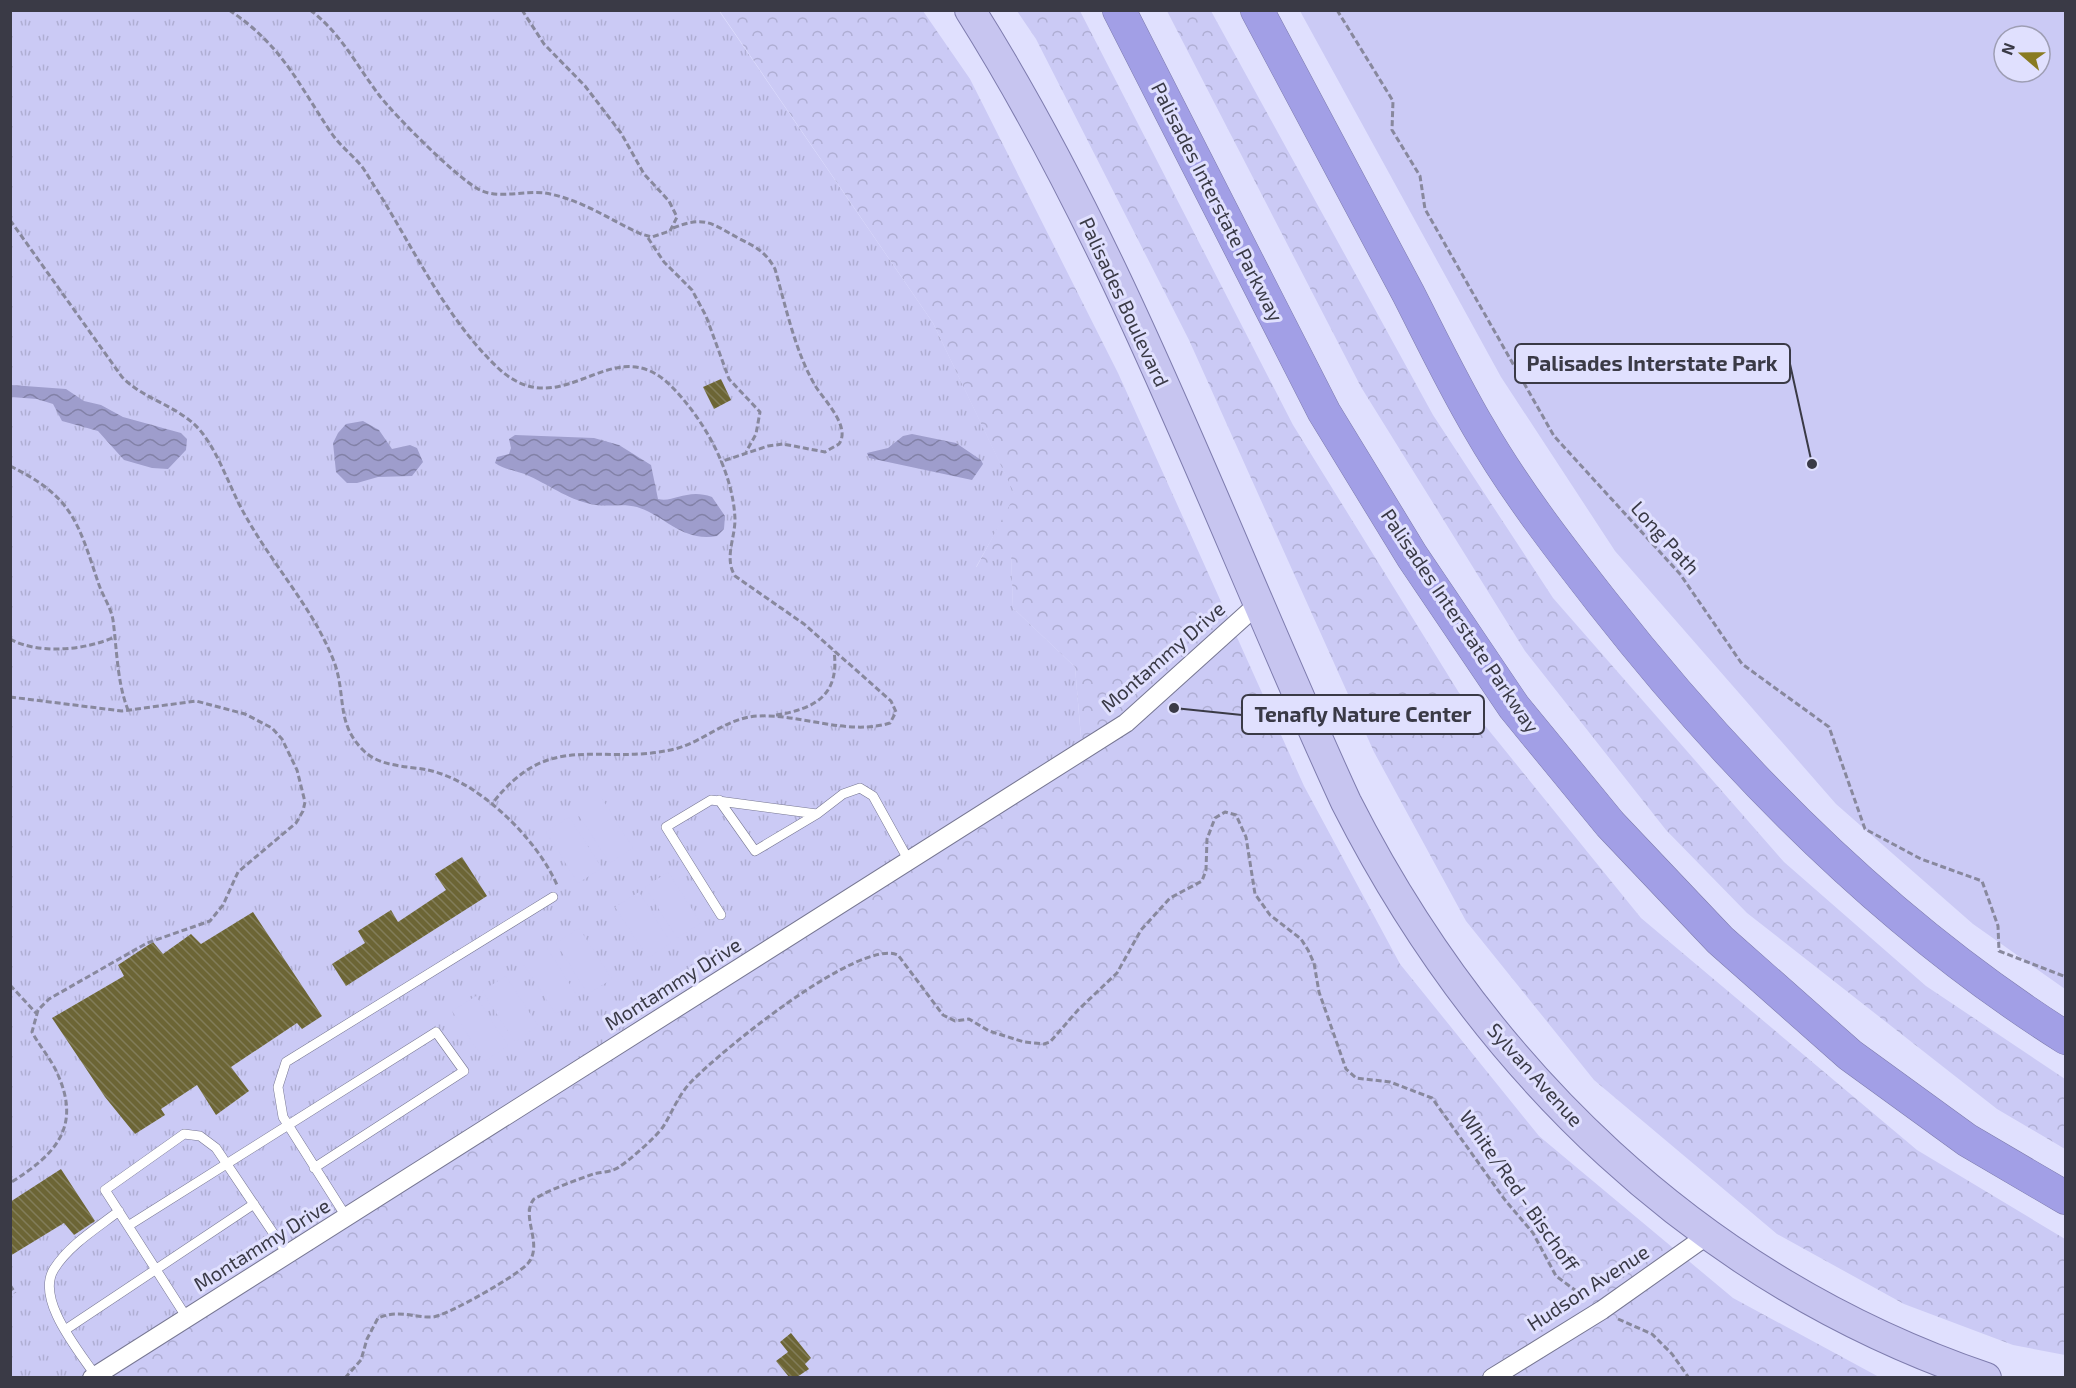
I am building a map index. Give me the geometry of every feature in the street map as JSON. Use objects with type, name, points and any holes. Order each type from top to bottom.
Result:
[{"type":"highway","name":"Palisades Interstate Parkway","points":[[1119,10],[1324,412],[1412,556],[1514,707],[1610,824],[1720,940],[1850,1055],[1967,1140],[2066,1198]]},
{"type":"highway","points":[[1257,10],[1480,430],[1558,546],[1636,645],[1724,748],[1840,861],[1920,933],[2026,1012],[2066,1038]]},
{"type":"main road","name":"Palisades Boulevard","points":[[970,10],[1032,115],[1090,226],[1258,604]]},
{"type":"main road","name":"Sylvan Avenue","points":[[1258,604],[1358,825],[1404,906],[1457,984],[1511,1053],[1572,1117],[1645,1186],[1762,1273],[1827,1310],[1917,1352],[1986,1377]]},
{"type":"street","name":"Montammy Drive","points":[[93,1376],[347,1218],[1126,723],[1258,604]]},
{"type":"street","name":"Hudson Avenue","points":[[1492,1377],[1602,1310],[1708,1235]]},
{"type":"lane","points":[[719,800],[755,851],[817,814],[843,794],[860,788],[873,796],[909,861]]},
{"type":"lane","points":[[721,915],[666,827],[711,800],[817,814]]},
{"type":"lane","points":[[347,1218],[283,1117],[278,1087],[286,1062],[553,897]]},
{"type":"lane","points":[[128,1226],[436,1032],[464,1071],[314,1168]]},
{"type":"lane","points":[[187,1318],[105,1190],[184,1134],[200,1136],[216,1148],[288,1255]]},
{"type":"lane","points":[[65,1330],[254,1204]]},
{"type":"lane","points":[[93,1376],[65,1330],[50,1299],[53,1270],[80,1240],[119,1211]]},
{"type":"path","points":[[229,10],[260,34],[286,60],[333,135],[362,167],[417,262],[467,332],[497,367],[524,385],[542,390],[570,384],[621,365],[650,371],[671,385],[698,419],[720,462],[735,516],[730,567],[735,576],[804,624],[891,701],[896,712],[890,723],[872,728],[768,716]]},
{"type":"path","points":[[310,10],[332,28],[380,97],[436,153],[478,189],[498,194],[545,193],[577,202],[650,239],[664,262],[692,290],[706,315],[729,379],[760,412],[756,434],[746,452]]},
{"type":"path","points":[[522,10],[544,44],[585,86],[621,133],[644,174],[669,201],[676,217],[671,229]]},
{"type":"path","name":"Long Path","points":[[1337,10],[1393,101],[1392,130],[1420,176],[1425,209],[1554,436],[1680,574],[1742,664],[1828,728],[1864,829],[1921,859],[1982,881],[1998,926],[1999,951],[2066,977]]},
{"type":"path","points":[[10,220],[131,386],[184,417],[203,434],[245,516],[318,628],[337,672],[343,718],[364,752],[377,760],[447,776],[492,804],[550,868],[557,886],[553,897]]},
{"type":"path","points":[[641,234],[662,236],[671,229],[695,222],[712,223],[756,246],[770,258],[807,370],[839,422],[842,433],[839,444],[825,452],[793,444],[768,446],[720,462]]},
{"type":"path","points":[[10,466],[46,488],[74,517],[112,617],[122,695],[128,710]]},
{"type":"path","points":[[10,639],[24,645],[44,648],[92,644],[115,637]]},
{"type":"path","points":[[492,804],[518,774],[544,761],[574,754],[675,748],[704,738],[734,720],[796,712],[822,698],[835,673],[834,651]]},
{"type":"path","points":[[10,697],[102,710],[128,710],[196,701],[259,720],[272,728],[282,739],[297,770],[305,801],[303,811],[296,823],[238,872],[223,905],[210,921],[147,943],[49,999],[36,1013],[32,1032],[58,1076],[67,1119],[63,1135],[56,1147],[30,1171],[10,1183]]},
{"type":"path","name":"White/Red - Bischoff","points":[[345,1377],[361,1360],[378,1318],[407,1312],[431,1317],[445,1313],[518,1272],[533,1255],[533,1234],[529,1212],[534,1199],[592,1175],[620,1167],[659,1131],[679,1096],[713,1061],[760,1021],[799,995],[861,960],[890,953],[898,955],[944,1015],[952,1020],[969,1019],[989,1031],[1035,1044],[1050,1042],[1084,1004],[1117,973],[1141,930],[1170,898],[1202,881],[1206,870],[1207,838],[1215,818],[1225,812],[1236,815],[1244,829],[1255,894],[1260,903],[1301,939],[1312,958],[1319,992],[1346,1069],[1356,1078],[1390,1082],[1429,1095],[1443,1110],[1505,1200],[1533,1233],[1557,1276],[1602,1310]]},
{"type":"path","points":[[10,985],[36,1013]]},
{"type":"path","points":[[10,1285],[15,1293]]},
{"type":"path","points":[[1602,1310],[1652,1335],[1672,1354],[1689,1377]]},
{"type":"green space","points":[[719,10],[923,11],[970,79],[1118,373],[1304,786],[1400,964],[1539,1136],[1733,1298],[1879,1377],[95,1378],[1082,749],[1075,667],[1013,608],[1011,553],[976,568],[1015,495],[933,323]]},
{"type":"green space","points":[[11,11],[719,11],[933,323],[1016,496],[976,567],[1011,552],[1013,608],[1075,667],[1082,750],[95,1377],[11,1377]]},
{"type":"green space","points":[[1017,11],[1080,11],[1293,425],[1461,696],[1641,918],[1917,1150],[2065,1239],[2065,1355],[2013,1345],[1904,1304],[1777,1234],[1594,1080],[1466,921],[1374,752],[1189,340],[1036,39]]},
{"type":"green space","points":[[1167,11],[1211,11],[1433,415],[1553,598],[1784,862],[1926,986],[2065,1079],[2065,1149],[1997,1109],[1747,913],[1666,830],[1525,651],[1361,387]]},
{"type":"green space","points":[[1300,11],[2065,11],[2065,989],[1973,924],[1836,804],[1615,551],[1501,377]]},
{"type":"green space","points":[[601,797],[633,848],[610,863],[577,813]]},
{"type":"green space","points":[[569,817],[602,868],[578,883],[546,832]]},
{"type":"green space","points":[[668,872],[701,923],[677,938],[645,887]]},
{"type":"green space","points":[[639,892],[671,943],[648,958],[615,907]]},
{"type":"green space","points":[[579,928],[612,979],[588,994],[556,943]]},
{"type":"green space","points":[[547,948],[579,999],[556,1014],[523,964]]},
{"type":"green space","points":[[506,976],[538,1026],[515,1042],[482,991]]},
{"type":"green space","points":[[476,996],[508,1046],[485,1061],[452,1011]]},
{"type":"water","points":[[11,385],[66,389],[84,401],[101,405],[123,417],[181,433],[187,439],[186,450],[168,469],[152,468],[124,460],[98,431],[62,421],[53,404],[37,399],[11,397]]},
{"type":"water","points":[[363,421],[379,430],[392,449],[410,445],[417,448],[423,462],[412,476],[378,477],[357,483],[347,483],[336,472],[333,443],[338,433],[346,424]]},
{"type":"water","points":[[912,434],[956,443],[981,460],[983,464],[972,480],[869,458],[867,453],[888,448],[903,436]]},
{"type":"water","points":[[515,435],[594,438],[619,445],[651,465],[658,499],[695,494],[712,497],[725,516],[724,529],[717,536],[693,535],[637,507],[587,503],[495,463],[497,457],[509,454],[511,448],[509,439]]},
{"type":"building","points":[[721,379],[731,400],[714,409],[703,387]]},
{"type":"building","points":[[462,857],[487,896],[346,986],[332,964],[365,943],[358,931],[391,910],[398,922],[446,890],[435,874]]},
{"type":"building","points":[[253,912],[322,1016],[302,1029],[297,1023],[231,1067],[249,1091],[216,1115],[197,1085],[161,1109],[165,1115],[135,1134],[105,1097],[52,1018],[124,976],[118,965],[153,942],[163,954],[191,934],[201,944]]},
{"type":"building","points":[[61,1169],[95,1221],[74,1235],[64,1223],[10,1256],[10,1202]]},
{"type":"building","points":[[791,1333],[811,1358],[805,1364],[809,1369],[797,1377],[789,1377],[776,1361],[788,1352],[780,1342]]},
{"type":"place","name":"Palisades Interstate Park","points":[[1812,464]]},
{"type":"place","name":"Tenafly Nature Center","points":[[1174,708]]}]
